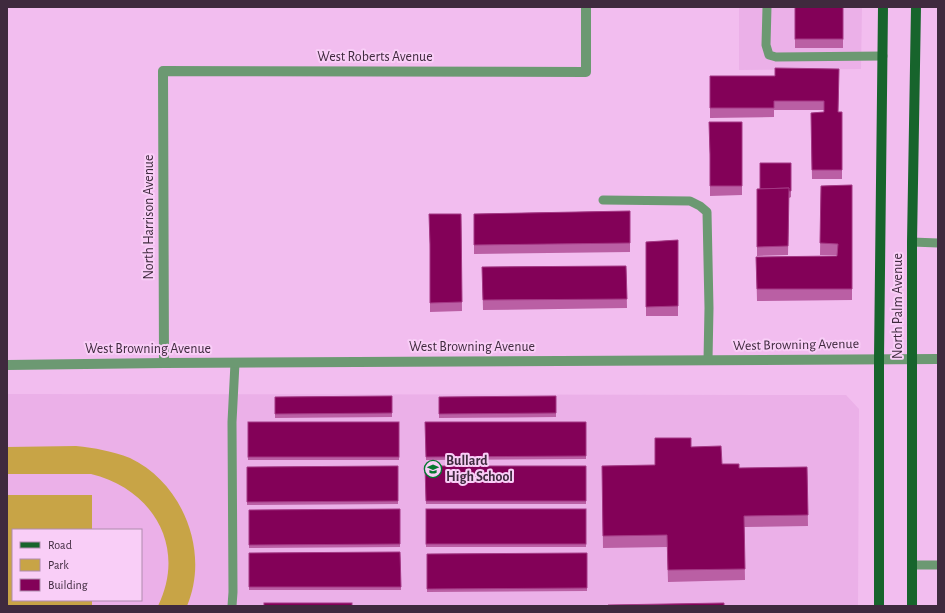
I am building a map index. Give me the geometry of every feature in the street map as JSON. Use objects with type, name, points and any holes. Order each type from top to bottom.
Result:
[{"type":"main road","name":"North Palm Avenue","points":[[879,606],[879,358],[883,7]]},
{"type":"main road","name":"North Palm Avenue","points":[[912,606],[912,242],[916,7]]},
{"type":"street","name":"West Roberts Avenue","points":[[163,71],[586,72],[586,7]]},
{"type":"street","name":"North Harrison Avenue","points":[[163,71],[164,363]]},
{"type":"street","name":"West Browning Avenue","points":[[7,365],[879,358],[938,359]]},
{"type":"lane","points":[[767,7],[766,45],[770,55],[776,57],[883,56]]},
{"type":"lane","points":[[603,200],[690,201],[700,206],[706,212],[709,308],[708,360]]},
{"type":"lane","points":[[912,242],[938,243]]},
{"type":"lane","points":[[232,606],[234,592],[232,422],[235,363]]},
{"type":"lane","points":[[912,565],[938,565]]},
{"type":"shaded area","points":[[739,7],[862,7],[861,69],[739,70]]},
{"type":"shaded area","name":"Bullard High School","points":[[7,394],[846,395],[859,409],[858,606],[7,606]]},
{"type":"green space","points":[[76,446],[117,453],[130,458],[149,469],[164,484],[177,502],[187,521],[193,542],[195,564],[193,585],[187,606],[158,606],[166,584],[168,563],[166,542],[159,524],[147,507],[132,493],[113,482],[91,474],[7,474],[7,447]]},
{"type":"green space","points":[[7,495],[92,495],[92,529],[12,529],[12,601],[92,601],[92,606],[7,606]]},
{"type":"building","points":[[795,7],[843,7],[843,39],[795,39]]},
{"type":"building","points":[[775,68],[839,69],[838,112],[842,112],[842,170],[812,170],[811,113],[824,112],[824,101],[774,101],[774,108],[710,108],[710,76],[775,76]]},
{"type":"building","points":[[709,122],[742,122],[742,186],[710,186]]},
{"type":"building","points":[[760,163],[791,163],[791,191],[788,191],[789,188],[760,189]]},
{"type":"building","points":[[852,185],[852,289],[757,289],[756,257],[837,256],[838,244],[820,243],[821,186]]},
{"type":"building","points":[[789,188],[788,246],[757,247],[757,189]]},
{"type":"building","points":[[630,211],[630,243],[474,245],[474,214]]},
{"type":"building","points":[[429,214],[461,214],[462,302],[430,303]]},
{"type":"building","points":[[678,240],[678,306],[646,307],[646,242]]},
{"type":"building","points":[[626,266],[627,299],[483,300],[482,267]]},
{"type":"building","points":[[392,396],[392,413],[275,414],[275,397]]},
{"type":"building","points":[[556,396],[556,413],[439,414],[439,397]]},
{"type":"building","points":[[248,422],[399,422],[399,457],[248,457]]},
{"type":"building","points":[[425,422],[586,422],[586,456],[426,457]]},
{"type":"building","points":[[655,438],[691,438],[691,447],[721,446],[722,464],[739,464],[739,468],[807,467],[808,515],[744,516],[745,569],[668,570],[667,535],[603,536],[602,466],[655,465]]},
{"type":"building","points":[[398,466],[398,501],[247,502],[247,467]]},
{"type":"building","points":[[425,466],[586,466],[586,501],[426,501]]},
{"type":"building","points":[[400,509],[400,544],[249,545],[249,510]]},
{"type":"building","points":[[426,509],[586,509],[586,544],[426,544]]},
{"type":"building","points":[[400,552],[401,587],[249,587],[249,553]]},
{"type":"building","points":[[587,553],[587,588],[427,589],[427,554]]},
{"type":"building","points":[[264,603],[352,603],[352,606],[264,606]]},
{"type":"building","points":[[724,603],[724,606],[608,606],[608,605]]},
{"type":"place","name":"Bullard High School","points":[[433,469]]}]
